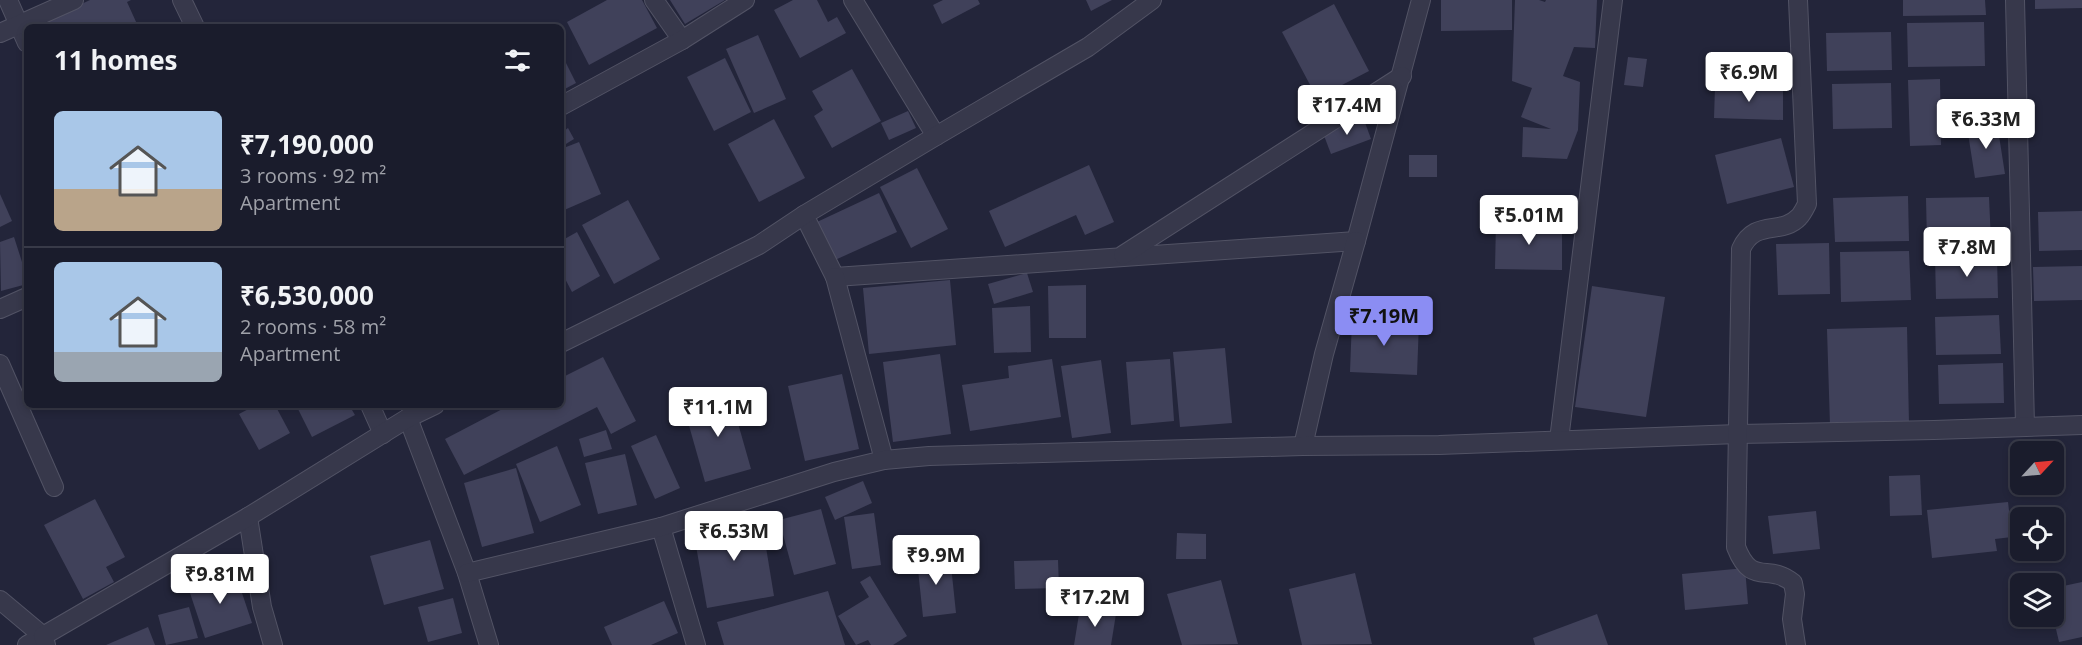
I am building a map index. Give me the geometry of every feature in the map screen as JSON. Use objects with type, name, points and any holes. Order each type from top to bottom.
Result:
[{"type":"street","points":[[8,0],[24,36]]},
{"type":"street","points":[[0,33],[74,0]]},
{"type":"street","points":[[182,0],[194,24]]},
{"type":"street","points":[[654,0],[682,40]]},
{"type":"street","points":[[564,104],[682,40],[745,0]]},
{"type":"street","points":[[853,0],[936,136]]},
{"type":"street","points":[[564,342],[759,245],[936,136],[1088,47],[1152,0]]},
{"type":"street","points":[[1303,446],[1324,354],[1421,0]]},
{"type":"street","points":[[1559,440],[1613,0]]},
{"type":"street","points":[[1796,645],[1792,619],[1795,594],[1793,583],[1784,576],[1751,571],[1742,563],[1736,547],[1741,249],[1745,240],[1754,232],[1786,224],[1798,218],[1807,204],[1798,0]]},
{"type":"street","points":[[2015,0],[2025,426]]},
{"type":"street","points":[[1119,257],[1402,76]]},
{"type":"street","points":[[804,216],[835,277],[884,460]]},
{"type":"street","points":[[835,277],[1356,241]]},
{"type":"street","points":[[0,309],[24,298]]},
{"type":"street","points":[[0,364],[54,487]]},
{"type":"street","points":[[371,408],[383,434]]},
{"type":"street","points":[[0,600],[39,642],[408,418],[429,408]]},
{"type":"street","points":[[408,418],[467,573],[489,645]]},
{"type":"street","points":[[467,573],[661,527],[834,472],[884,460],[929,456],[1303,446],[1439,445],[2082,425]]},
{"type":"street","points":[[248,517],[262,607],[273,645]]},
{"type":"street","points":[[661,527],[696,645]]},
{"type":"building","points":[[90,0],[131,0],[127,2],[137,24],[39,24]]},
{"type":"building","points":[[607,0],[642,0],[657,28],[589,65],[567,22]]},
{"type":"building","points":[[670,0],[725,0],[685,24]]},
{"type":"building","points":[[793,0],[817,0],[828,22],[837,17],[846,33],[800,58],[774,10]]},
{"type":"building","points":[[943,0],[978,0],[980,4],[942,24],[933,5]]},
{"type":"building","points":[[1086,0],[1112,0],[1091,11]]},
{"type":"building","points":[[1441,0],[1512,0],[1512,30],[1441,31]]},
{"type":"building","points":[[1515,0],[1545,2],[1546,0],[1597,0],[1595,48],[1574,47],[1563,76],[1580,82],[1578,130],[1567,159],[1522,157],[1523,127],[1551,129],[1521,117],[1532,88],[1512,81]]},
{"type":"building","points":[[1903,0],[1985,0],[1986,15],[1903,16]]},
{"type":"building","points":[[2035,0],[2082,0],[2082,8],[2035,9]]},
{"type":"building","points":[[1334,4],[1369,71],[1317,98],[1282,32]]},
{"type":"building","points":[[1984,22],[1985,66],[1908,67],[1907,23]]},
{"type":"building","points":[[1891,32],[1892,70],[1827,71],[1826,33]]},
{"type":"building","points":[[758,35],[786,99],[754,113],[726,49]]},
{"type":"building","points":[[1628,57],[1647,59],[1643,87],[1624,85]]},
{"type":"building","points":[[725,58],[751,112],[714,131],[687,77]]},
{"type":"building","points":[[564,59],[576,83],[564,89]]},
{"type":"building","points":[[852,69],[881,121],[832,148],[814,116],[823,110],[812,91]]},
{"type":"building","points":[[1940,79],[1941,145],[1910,146],[1908,80]]},
{"type":"building","points":[[1891,83],[1892,128],[1833,129],[1832,84]]},
{"type":"building","points":[[1715,86],[1783,88],[1783,120],[1714,118]]},
{"type":"building","points":[[908,111],[916,128],[889,140],[881,123]]},
{"type":"building","points":[[1363,117],[1371,139],[1331,154],[1323,133]]},
{"type":"building","points":[[774,119],[805,178],[759,202],[728,144]]},
{"type":"building","points":[[1997,123],[2005,174],[1975,178],[1967,127]]},
{"type":"building","points":[[568,128],[574,139],[564,145],[564,131]]},
{"type":"building","points":[[1781,138],[1794,187],[1727,204],[1715,155]]},
{"type":"building","points":[[579,142],[601,194],[564,210],[564,148]]},
{"type":"building","points":[[1409,155],[1437,155],[1437,177],[1409,177]]},
{"type":"building","points":[[1089,165],[1114,222],[1085,235],[1076,215],[1005,247],[989,211]]},
{"type":"building","points":[[917,168],[948,229],[911,248],[880,187]]},
{"type":"building","points":[[879,193],[897,232],[835,260],[817,222]]},
{"type":"building","points":[[0,194],[12,221],[0,227]]},
{"type":"building","points":[[1908,196],[1909,241],[1835,242],[1833,198]]},
{"type":"building","points":[[1989,197],[1991,242],[1927,243],[1926,198]]},
{"type":"building","points":[[628,200],[660,259],[614,284],[582,225]]},
{"type":"building","points":[[2082,211],[2082,250],[2039,251],[2038,212]]},
{"type":"building","points":[[1496,221],[1562,222],[1562,270],[1495,269]]},
{"type":"building","points":[[577,232],[600,276],[572,292],[564,277],[564,239]]},
{"type":"building","points":[[14,237],[22,262],[24,261],[24,285],[1,291],[0,242]]},
{"type":"building","points":[[1829,243],[1830,294],[1778,295],[1776,244]]},
{"type":"building","points":[[1909,251],[1911,300],[1841,302],[1840,252]]},
{"type":"building","points":[[1997,256],[1998,298],[1936,299],[1935,257]]},
{"type":"building","points":[[2082,266],[2082,300],[2034,301],[2033,267]]},
{"type":"building","points":[[1027,273],[1033,292],[994,304],[988,284]]},
{"type":"building","points":[[950,280],[956,345],[869,354],[863,288]]},
{"type":"building","points":[[1086,285],[1086,338],[1049,338],[1048,286]]},
{"type":"building","points":[[1592,286],[1665,297],[1646,417],[1575,407]]},
{"type":"building","points":[[1030,306],[1031,352],[994,353],[992,308]]},
{"type":"building","points":[[1999,315],[2001,354],[1936,355],[1935,317]]},
{"type":"building","points":[[1352,319],[1419,322],[1417,375],[1350,372]]},
{"type":"building","points":[[1907,327],[1909,424],[1830,426],[1827,329]]},
{"type":"building","points":[[1225,348],[1232,423],[1180,427],[1173,352]]},
{"type":"building","points":[[940,354],[951,434],[893,442],[883,362]]},
{"type":"building","points":[[603,357],[636,421],[611,434],[597,407],[464,475],[445,439],[504,408],[564,408],[564,376]]},
{"type":"building","points":[[1052,359],[1061,417],[970,431],[962,385],[1009,378],[1008,366]]},
{"type":"building","points":[[1170,359],[1174,421],[1131,425],[1126,362]]},
{"type":"building","points":[[1101,360],[1111,433],[1072,438],[1061,366]]},
{"type":"building","points":[[2003,363],[2004,403],[1939,404],[1938,365]]},
{"type":"building","points":[[842,374],[859,449],[805,461],[788,386]]},
{"type":"building","points":[[730,395],[751,469],[705,482],[684,408]]},
{"type":"building","points":[[250,408],[277,408],[290,433],[259,450],[239,414]]},
{"type":"building","points":[[298,408],[351,408],[355,415],[312,437]]},
{"type":"building","points":[[606,430],[612,449],[584,457],[579,439]]},
{"type":"building","points":[[656,435],[680,488],[655,499],[631,446]]},
{"type":"building","points":[[557,446],[581,505],[540,522],[516,464]]},
{"type":"building","points":[[625,454],[637,505],[598,514],[585,463]]},
{"type":"building","points":[[516,468],[534,533],[482,547],[464,483]]},
{"type":"building","points":[[1920,475],[1922,515],[1890,516],[1889,476]]},
{"type":"building","points":[[863,481],[872,503],[835,520],[825,497]]},
{"type":"building","points":[[95,499],[125,557],[106,567],[114,582],[83,599],[44,525]]},
{"type":"building","points":[[2008,502],[2010,537],[1995,539],[1997,551],[1932,558],[1927,510]]},
{"type":"building","points":[[821,509],[836,564],[794,575],[779,520]]},
{"type":"building","points":[[1816,511],[1820,549],[1773,554],[1768,516]]},
{"type":"building","points":[[874,513],[881,565],[852,569],[844,517]]},
{"type":"building","points":[[761,517],[774,596],[707,608],[693,529]]},
{"type":"building","points":[[1177,533],[1206,534],[1206,559],[1176,559]]},
{"type":"building","points":[[430,540],[444,589],[384,605],[370,556]]},
{"type":"building","points":[[950,556],[956,613],[923,617],[917,560]]},
{"type":"building","points":[[1058,560],[1059,588],[1015,589],[1014,561]]},
{"type":"building","points":[[1745,568],[1748,604],[1685,610],[1682,574]]},
{"type":"building","points":[[235,572],[252,623],[205,638],[188,587]]},
{"type":"building","points":[[1355,573],[1372,644],[1302,645],[1289,589]]},
{"type":"building","points":[[870,576],[907,636],[893,645],[871,645],[868,640],[856,645],[838,616],[869,597],[860,582]]},
{"type":"building","points":[[1221,580],[1238,644],[1182,645],[1167,594]]},
{"type":"building","points":[[2082,582],[2082,637],[2059,642],[2056,627],[2064,627],[2064,586]]},
{"type":"building","points":[[828,591],[845,645],[724,645],[717,622]]},
{"type":"building","points":[[453,598],[462,633],[428,642],[418,607]]},
{"type":"building","points":[[664,601],[678,633],[651,645],[612,645],[604,627]]},
{"type":"building","points":[[189,607],[198,638],[166,645],[158,615]]},
{"type":"building","points":[[1080,608],[1116,614],[1111,645],[1074,645]]},
{"type":"building","points":[[1597,614],[1608,645],[1535,645],[1533,638]]},
{"type":"building","points":[[148,627],[155,645],[106,645]]}]
